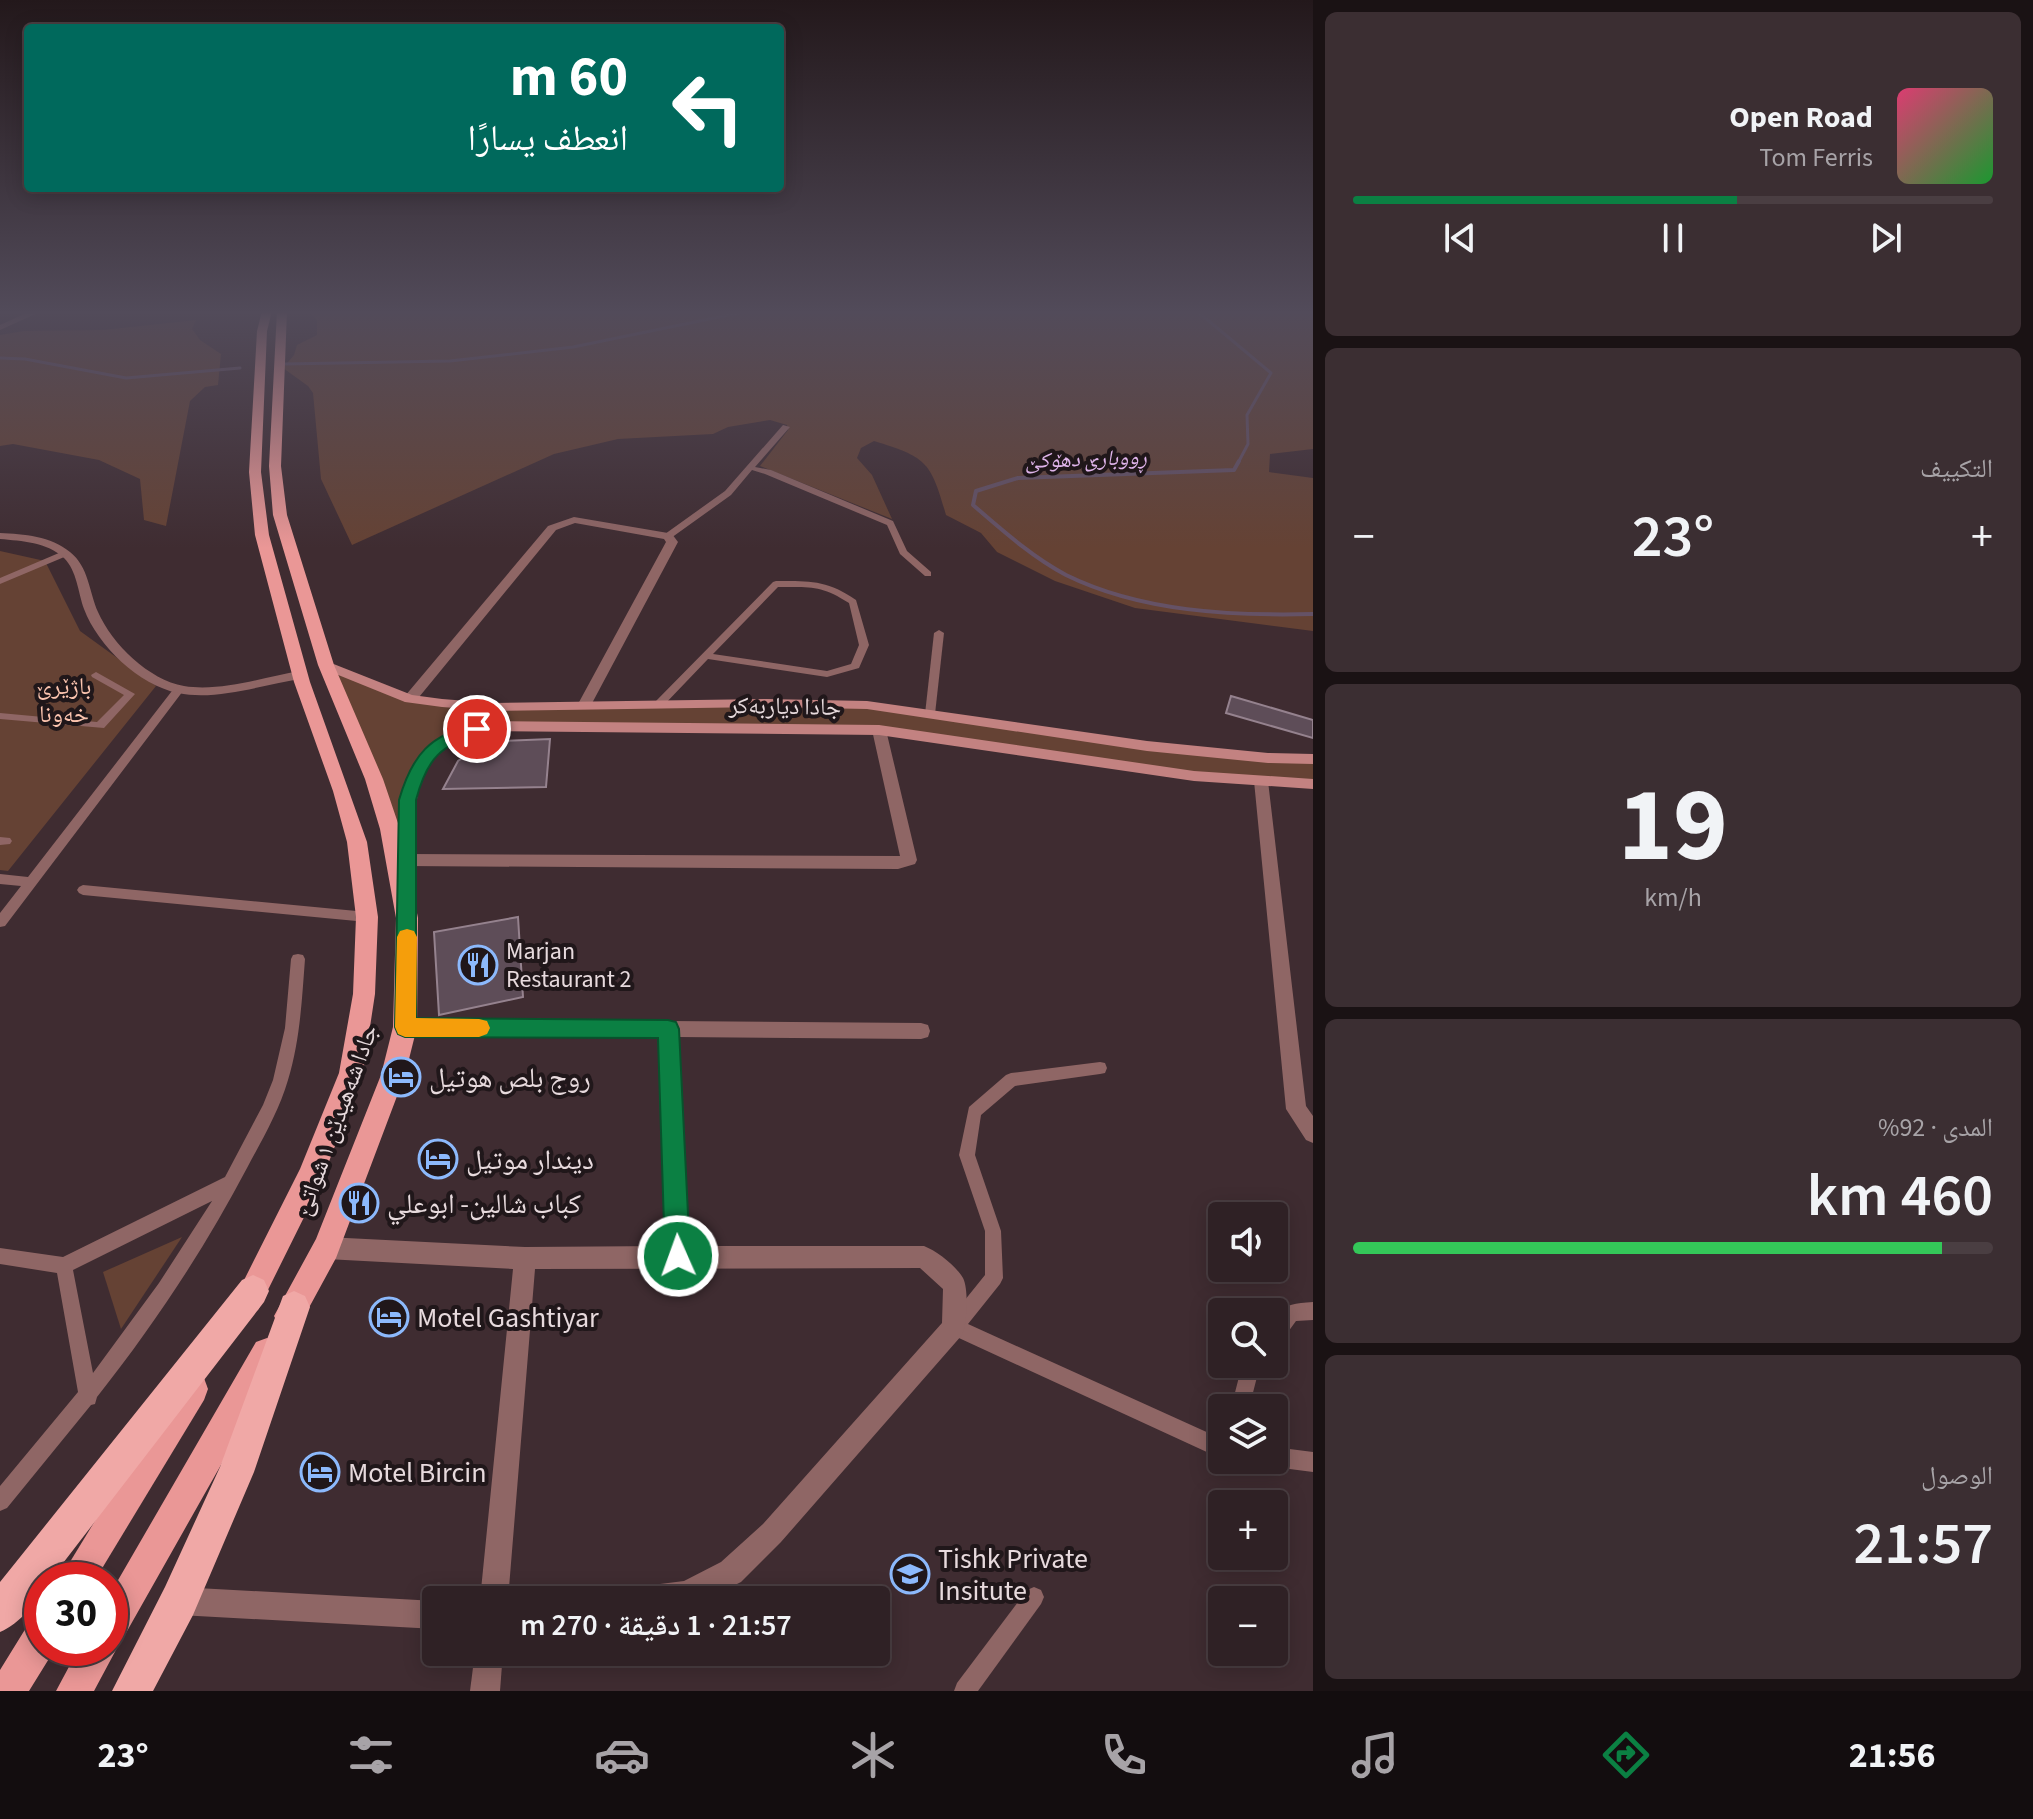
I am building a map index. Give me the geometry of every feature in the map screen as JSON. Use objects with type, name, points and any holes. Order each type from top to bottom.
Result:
[{"type":"highway","points":[[0,1613],[253,1291]]},
{"type":"highway","points":[[132,1691],[179,1601],[236,1472],[294,1307]]},
{"type":"main road","name":"جادا شەهیدێن ١ شواتێ","points":[[128,1597],[326,1248],[393,1075],[405,1027],[407,918],[390,829],[326,665],[280,515],[268,390]]},
{"type":"main road","name":"جادا شەهیدێن ١ شواتێ","points":[[87,1562],[253,1291],[311,1176],[351,1073],[364,994],[367,917],[357,842],[300,675],[262,535],[255,472],[269,390]]},
{"type":"main road","name":"جادا دیاربه‌كر","points":[[326,665],[410,699],[493,707],[585,704],[867,705],[1147,746],[1268,758],[1313,759]]},
{"type":"main road","points":[[664,704],[670,725]]},
{"type":"main road","name":"جادا دیاربه‌كر","points":[[407,918],[408,800],[415,775],[432,749],[459,733],[495,726],[670,725],[879,730],[1194,776],[1313,784]]},
{"type":"main road","points":[[8,1691],[24,1665]]},
{"type":"main road","points":[[74,1691],[89,1666]]},
{"type":"street","points":[[410,699],[552,528],[574,520],[668,536],[672,542],[585,704]]},
{"type":"street","points":[[0,536],[31,539],[66,553],[77,568],[93,614],[105,634],[125,656],[179,689],[202,690],[300,675]]},
{"type":"street","points":[[406,860],[882,863],[909,860],[879,730]]},
{"type":"street","points":[[1261,781],[1296,1109],[1313,1133]]},
{"type":"street","points":[[405,1027],[921,1031]]},
{"type":"street","points":[[668,1029],[678,1256]]},
{"type":"street","points":[[326,1248],[525,1258],[924,1257],[954,1284],[954,1327],[772,1533],[731,1572],[704,1586]]},
{"type":"street","points":[[495,1586],[525,1258]]},
{"type":"street","points":[[179,1601],[422,1614]]},
{"type":"street","points":[[485,1691],[488,1666]]},
{"type":"lane","points":[[668,536],[728,493],[786,427]]},
{"type":"lane","points":[[752,468],[890,523],[903,552],[928,574]]},
{"type":"lane","points":[[0,581],[66,553]]},
{"type":"lane","points":[[664,704],[706,656],[776,584],[796,582],[835,590],[853,602],[864,645],[855,666],[827,674],[706,656]]},
{"type":"lane","points":[[930,714],[939,633]]},
{"type":"lane","points":[[0,716],[100,726],[130,694],[96,675]]},
{"type":"lane","points":[[0,922],[179,689]]},
{"type":"lane","points":[[0,879],[31,882]]},
{"type":"lane","points":[[83,890],[367,917]]},
{"type":"lane","points":[[0,1501],[88,1397],[183,1265],[232,1182],[275,1095],[293,1022],[298,959]]},
{"type":"lane","points":[[1100,1068],[1011,1080],[974,1112],[967,1155],[993,1231],[994,1278],[954,1327],[1208,1443]]},
{"type":"lane","points":[[0,1256],[64,1266],[232,1182]]},
{"type":"lane","points":[[64,1266],[88,1397]]},
{"type":"lane","points":[[1288,1316],[1291,1312],[1313,1311]]},
{"type":"lane","points":[[1288,1459],[1313,1462]]},
{"type":"lane","points":[[965,1691],[1034,1597]]},
{"type":"green space","points":[[0,390],[202,390],[190,401],[166,526],[144,520],[140,479],[99,460],[13,444],[0,446]]},
{"type":"green space","points":[[311,390],[1313,390],[1313,449],[1270,454],[1269,472],[1313,478],[1313,631],[1135,608],[1055,581],[997,552],[981,533],[946,515],[936,483],[924,464],[906,452],[874,441],[861,448],[857,458],[872,475],[892,519],[760,466],[788,430],[787,425],[770,420],[728,427],[713,434],[618,439],[554,454],[352,545],[321,479]]},
{"type":"green space","name":"باژێرێ خه‌ونا","points":[[0,551],[45,561],[80,631],[156,686],[8,871],[0,870]]},
{"type":"green space","points":[[326,665],[361,681],[442,703],[867,705],[1148,746],[1313,759],[1313,784],[1261,781],[879,730],[540,724],[459,733],[415,775],[407,834],[390,829]]},
{"type":"green space","points":[[182,1237],[121,1329],[103,1272]]},
{"type":"building","points":[[1231,696],[1313,720],[1313,738],[1226,713]]},
{"type":"building","points":[[550,739],[546,787],[443,789],[458,761],[471,752],[504,741]]},
{"type":"building","name":"Marjan Restaurant 2","points":[[518,917],[523,997],[439,1015],[434,932]]},
{"type":"waterway","name":"ڕووبارێ دهۆكێ","points":[[1238,463],[1248,444],[1247,415],[1261,390]]},
{"type":"waterway","name":"ڕووبارێ دهۆكێ","points":[[1239,461],[1234,470],[1018,478],[976,491],[973,505],[1041,560],[1066,575],[1125,597],[1219,612],[1313,614]]},
{"type":"slow traffic","points":[[407,937],[405,1027],[479,1028]]},
{"type":"place","name":"Marjan Restaurant 2","points":[[478,965]]},
{"type":"place","name":"روج بلص هوتيل","points":[[401,1077]]},
{"type":"place","name":"ديندار موتيل","points":[[438,1159]]},
{"type":"place","name":"كباب شالين- ابوعلي","points":[[359,1203]]},
{"type":"place","name":"Motel Gashtiyar","points":[[389,1317]]},
{"type":"place","name":"Motel Bircin","points":[[320,1472]]},
{"type":"place","name":"Tishk Private Insitute","points":[[910,1574]]},
{"type":"route","points":[[477,729],[459,733],[432,749],[415,775],[408,800],[405,1027],[668,1029],[678,1256]]}]
